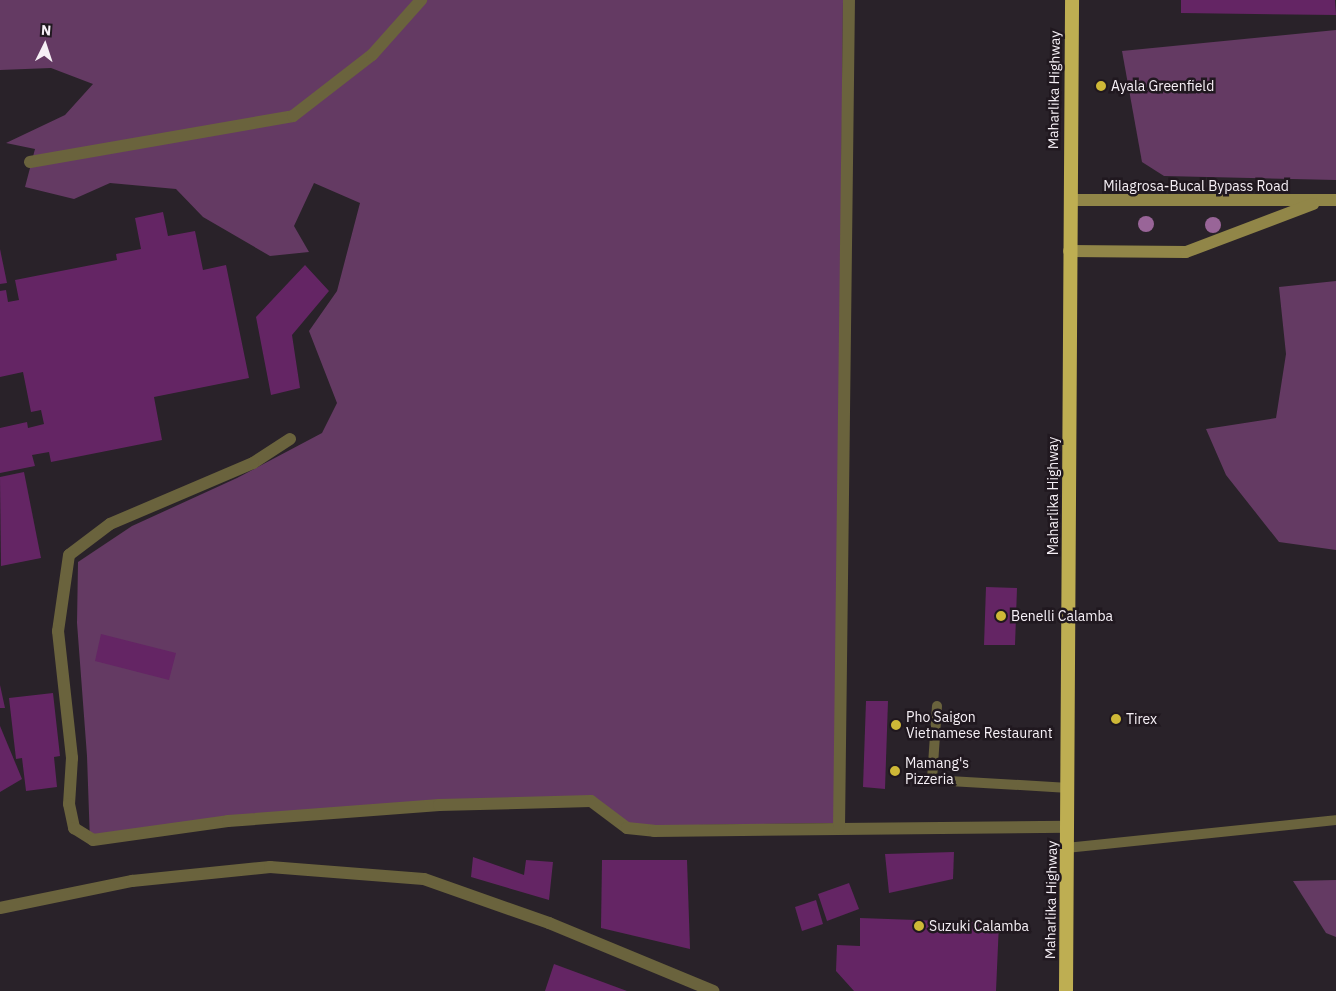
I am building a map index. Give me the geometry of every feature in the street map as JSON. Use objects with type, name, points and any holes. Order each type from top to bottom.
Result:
[{"type":"highway","name":"Maharlika Highway","points":[[1066,991],[1066,848],[1069,788],[1069,251],[1072,0]]},
{"type":"main road","name":"Milagrosa-Bucal Bypass Road","points":[[1070,200],[1336,200]]},
{"type":"main road","name":"Milagrosa-Bucal Bypass Road","points":[[1069,251],[1186,252],[1323,200]]},
{"type":"street","points":[[30,162],[293,116],[372,55],[420,0]]},
{"type":"street","points":[[839,828],[849,0]]},
{"type":"street","points":[[290,439],[253,463],[110,524],[69,556],[58,632],[72,758],[69,804],[74,828],[93,840],[266,818],[439,805],[591,801],[627,828],[654,831],[1068,827]]},
{"type":"street","points":[[0,908],[132,881],[270,867],[424,879],[549,923],[713,991]]},
{"type":"lane","points":[[937,706],[932,780],[1069,788]]},
{"type":"lane","points":[[1066,848],[1336,820]]},
{"type":"shaded area","points":[[0,0],[843,0],[836,823],[630,826],[599,805],[453,806],[242,822],[90,842],[87,756],[77,623],[78,562],[132,526],[237,478],[322,433],[337,403],[309,331],[337,291],[360,203],[314,183],[294,226],[309,252],[270,256],[203,217],[176,189],[110,183],[74,199],[25,187],[35,149],[6,143],[65,115],[93,84],[51,68],[0,70]]},
{"type":"shaded area","points":[[1336,30],[1336,180],[1164,176],[1142,162],[1122,51]]},
{"type":"shaded area","points":[[1336,281],[1336,550],[1279,542],[1226,475],[1206,429],[1276,418],[1286,354],[1279,287]]},
{"type":"shaded area","points":[[1336,880],[1336,937],[1326,933],[1293,881]]},
{"type":"building","points":[[1181,0],[1335,0],[1336,15],[1181,13]]},
{"type":"building","points":[[163,212],[168,236],[195,231],[203,270],[226,265],[249,378],[154,397],[162,440],[51,462],[49,452],[32,455],[35,466],[0,473],[0,428],[27,422],[28,428],[44,424],[41,410],[31,412],[23,372],[0,377],[0,291],[6,290],[8,302],[19,300],[15,280],[117,260],[116,254],[141,249],[135,218]]},
{"type":"building","points":[[0,249],[7,283],[0,284]]},
{"type":"building","points":[[305,265],[329,291],[292,335],[300,388],[271,395],[256,317]]},
{"type":"building","points":[[24,472],[41,558],[1,566],[0,477]]},
{"type":"building","name":"Benelli Calamba","points":[[986,587],[1017,588],[1015,645],[984,645]]},
{"type":"building","points":[[101,634],[176,653],[169,680],[95,661]]},
{"type":"building","points":[[0,685],[5,708],[0,708]]},
{"type":"building","points":[[53,693],[60,756],[54,757],[57,787],[26,791],[22,758],[16,759],[9,698]]},
{"type":"building","points":[[866,701],[888,701],[885,789],[863,787]]},
{"type":"building","points":[[0,726],[22,779],[0,792]]},
{"type":"building","points":[[954,852],[953,879],[889,893],[885,854]]},
{"type":"building","points":[[473,857],[524,875],[526,860],[553,862],[549,900],[471,877]]},
{"type":"building","points":[[602,860],[687,860],[690,949],[601,928]]},
{"type":"building","points":[[849,883],[859,909],[827,921],[818,894]]},
{"type":"building","points":[[816,900],[823,924],[802,931],[795,907]]},
{"type":"building","points":[[860,918],[999,923],[996,991],[854,991],[836,971],[837,945],[860,946]]},
{"type":"building","points":[[554,964],[627,991],[545,991]]},
{"type":"place","name":"Ayala Greenfield","points":[[1101,86]]},
{"type":"place","name":"Benelli Calamba","points":[[1001,616]]},
{"type":"place","name":"Tirex","points":[[1116,719]]},
{"type":"place","name":"Pho Saigon Vietnamese Restaurant","points":[[896,725]]},
{"type":"place","name":"Mamang's Pizzeria","points":[[895,771]]},
{"type":"place","name":"Suzuki Calamba","points":[[919,926]]}]
